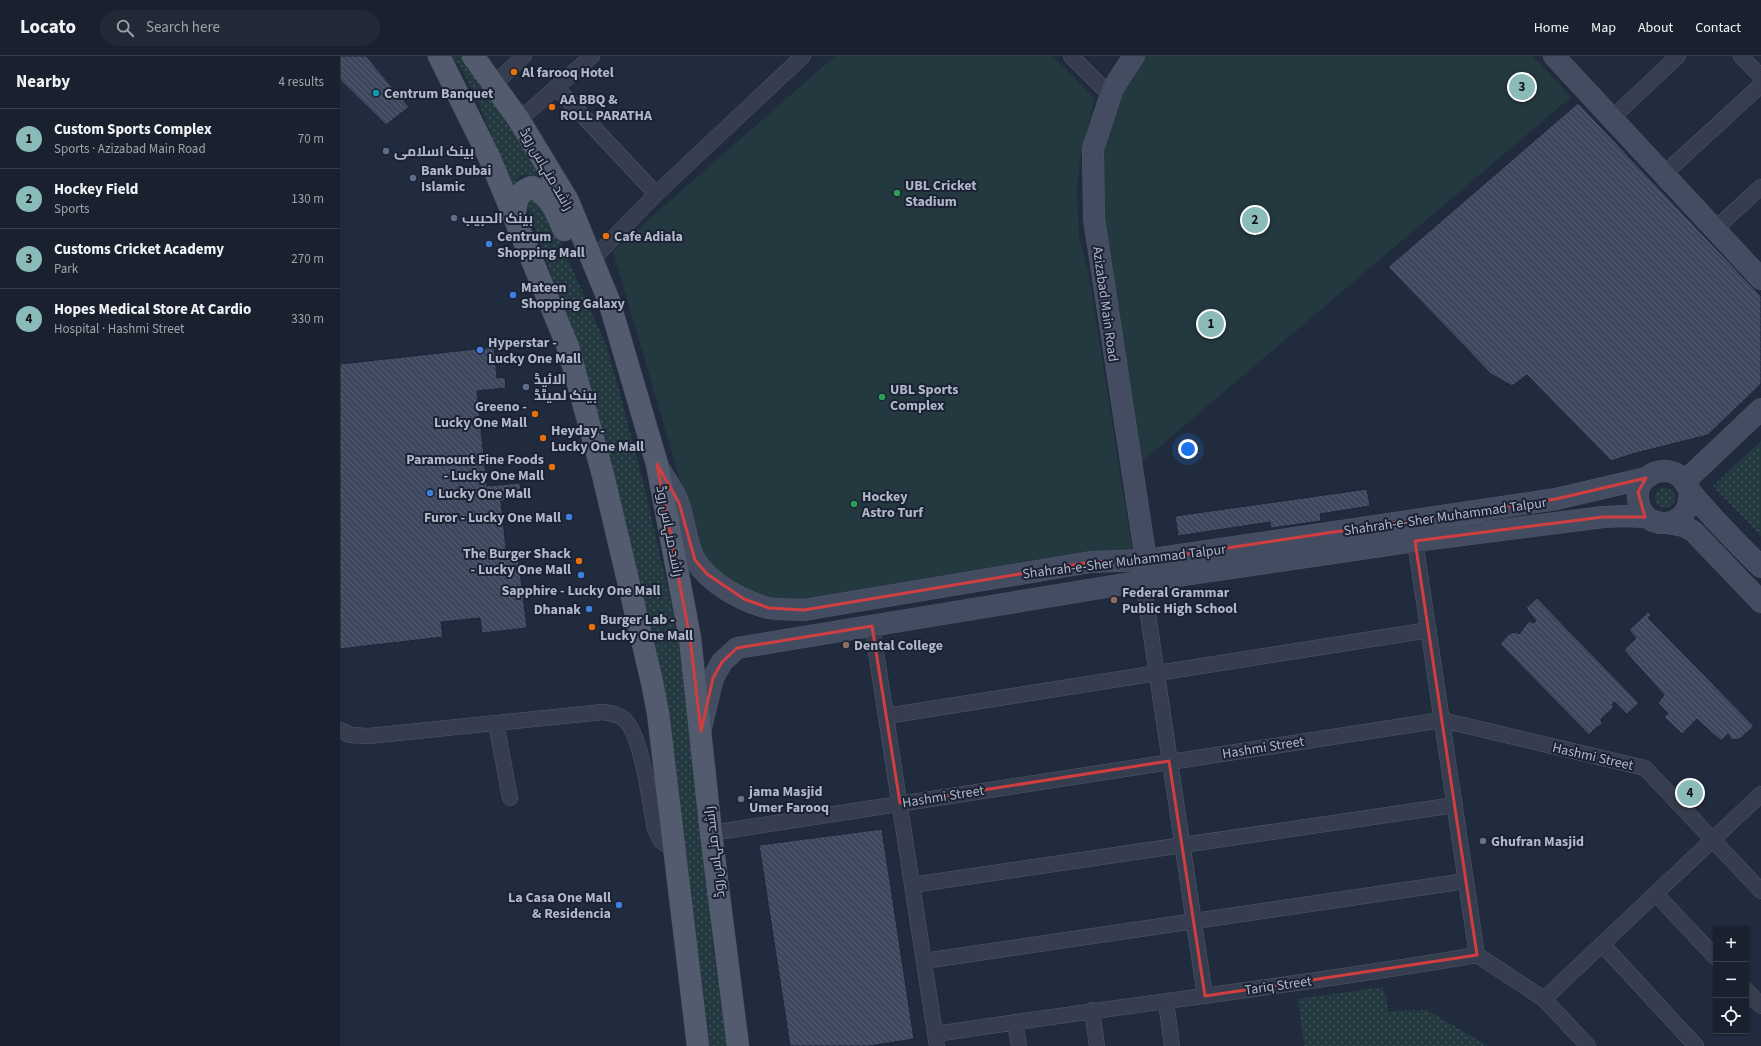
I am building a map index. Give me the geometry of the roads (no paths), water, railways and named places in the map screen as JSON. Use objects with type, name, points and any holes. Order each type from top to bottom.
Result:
[{"type":"main road","points":[[439,56],[490,159],[568,347],[603,475],[658,713],[698,1046]]},
{"type":"main road","name":"راشد منہاس روڈ","points":[[473,56],[519,120],[568,201],[609,301],[657,464],[690,638],[711,833],[738,1046]]},
{"type":"main road","name":"Azizabad Main Road","points":[[1134,56],[1113,88],[1093,149],[1094,219],[1146,560]]},
{"type":"main road","points":[[1554,56],[1761,279]]},
{"type":"main road","points":[[514,216],[518,197],[524,190],[532,187],[542,192],[553,205],[594,296],[617,330]]},
{"type":"main road","points":[[1687,485],[1761,409]]},
{"type":"main road","name":"Shahrah-e-Sher Muhammad Talpur","points":[[657,464],[679,503],[695,560],[707,574],[721,586],[744,599],[769,608],[804,610],[1091,562],[1146,560],[1556,500],[1646,478]]},
{"type":"main road","points":[[1761,567],[1708,513],[1678,475],[1670,471],[1653,473],[1641,484],[1638,496],[1640,508],[1645,517],[1659,523],[1683,526],[1693,531],[1761,602]]},
{"type":"main road","points":[[1668,523],[1676,520],[1686,511],[1690,498],[1687,485]]},
{"type":"main road","name":"Shahrah-e-Sher Muhammad Talpur","points":[[701,731],[712,678],[722,662],[737,648],[1143,581],[1415,541],[1603,517],[1645,517]]},
{"type":"street","points":[[494,85],[524,56]]},
{"type":"street","points":[[519,120],[592,56]]},
{"type":"street","points":[[593,259],[656,194],[803,56]]},
{"type":"street","points":[[1071,56],[1110,95]]},
{"type":"street","points":[[1612,118],[1678,56]]},
{"type":"street","points":[[1741,56],[1761,77]]},
{"type":"street","points":[[1664,174],[1761,84]]},
{"type":"street","points":[[556,87],[656,194]]},
{"type":"street","points":[[1715,229],[1761,187]]},
{"type":"street","points":[[1415,541],[1477,955],[1544,999],[1588,1046]]},
{"type":"street","points":[[1143,581],[1204,996]]},
{"type":"street","points":[[872,626],[936,1040]]},
{"type":"street","points":[[886,716],[1429,630]]},
{"type":"street","points":[[340,730],[350,735],[369,736],[603,712],[616,714],[626,721],[638,740],[655,829],[661,841],[674,850]]},
{"type":"street","name":"Hashmi Street","points":[[711,833],[1442,720],[1645,768],[1761,891]]},
{"type":"street","points":[[496,723],[510,798]]},
{"type":"street","points":[[1544,999],[1761,794]]},
{"type":"street","points":[[912,885],[1455,805]]},
{"type":"street","points":[[924,961],[1466,881]]},
{"type":"street","points":[[1656,894],[1713,955]]},
{"type":"street","points":[[1602,944],[1696,1046]]},
{"type":"street","name":"Tariq Street","points":[[936,1040],[1015,1022],[1092,1010],[1204,996],[1477,955]]},
{"type":"street","points":[[1749,993],[1761,1006]]},
{"type":"street","points":[[1166,1001],[1172,1046]]},
{"type":"street","points":[[1092,1010],[1097,1046]]},
{"type":"street","points":[[1015,1022],[1019,1046]]},
{"type":"place","name":"Al farooq Hotel","points":[[514,72]]},
{"type":"place","name":"Customs Cricket Academy","points":[[1522,87]]},
{"type":"place","name":"Centrum Banquet","points":[[376,93]]},
{"type":"place","name":"AA BBQ & ROLL PARATHA","points":[[552,107]]},
{"type":"place","name":"بینک اسلامی","points":[[386,151]]},
{"type":"place","name":"Bank Dubai Islamic","points":[[413,178]]},
{"type":"place","name":"UBL Cricket Stadium","points":[[897,193]]},
{"type":"place","name":"بينک الحبيب","points":[[454,218]]},
{"type":"place","name":"Hockey Field","points":[[1255,220]]},
{"type":"place","name":"Cafe Adiala","points":[[606,236]]},
{"type":"place","name":"Centrum Shopping Mall","points":[[489,244]]},
{"type":"place","name":"Mateen Shopping Galaxy","points":[[513,295]]},
{"type":"place","name":"Custom Sports Complex","points":[[1211,324]]},
{"type":"place","name":"Hyperstar - Lucky One Mall","points":[[480,350]]},
{"type":"place","name":"الائیڈ بینک لمیٹڈ","points":[[526,387]]},
{"type":"place","name":"UBL Sports Complex","points":[[882,397]]},
{"type":"place","name":"Greeno - Lucky One Mall","points":[[535,414]]},
{"type":"place","name":"Heyday - Lucky One Mall","points":[[543,438]]},
{"type":"place","name":"Paramount Fine Foods - Lucky One Mall","points":[[552,467]]},
{"type":"place","name":"Lucky One Mall","points":[[430,493]]},
{"type":"place","name":"Hockey Astro Turf","points":[[854,504]]},
{"type":"place","name":"Furor - Lucky One Mall","points":[[569,517]]},
{"type":"place","name":"The Burger Shack - Lucky One Mall","points":[[579,561]]},
{"type":"place","name":"Sapphire - Lucky One Mall","points":[[581,575]]},
{"type":"place","name":"Federal Grammar Public High School","points":[[1114,600]]},
{"type":"place","name":"Dhanak","points":[[589,609]]},
{"type":"place","name":"Burger Lab - Lucky One Mall","points":[[592,627]]},
{"type":"place","name":"Dental College","points":[[846,645]]},
{"type":"place","name":"Hopes Medical Store At Cardio","points":[[1690,793]]},
{"type":"place","name":"jama Masjid Umer Farooq","points":[[741,799]]},
{"type":"place","name":"Ghufran Masjid","points":[[1483,841]]},
{"type":"place","name":"La Casa One Mall & Residencia","points":[[619,905]]}]
